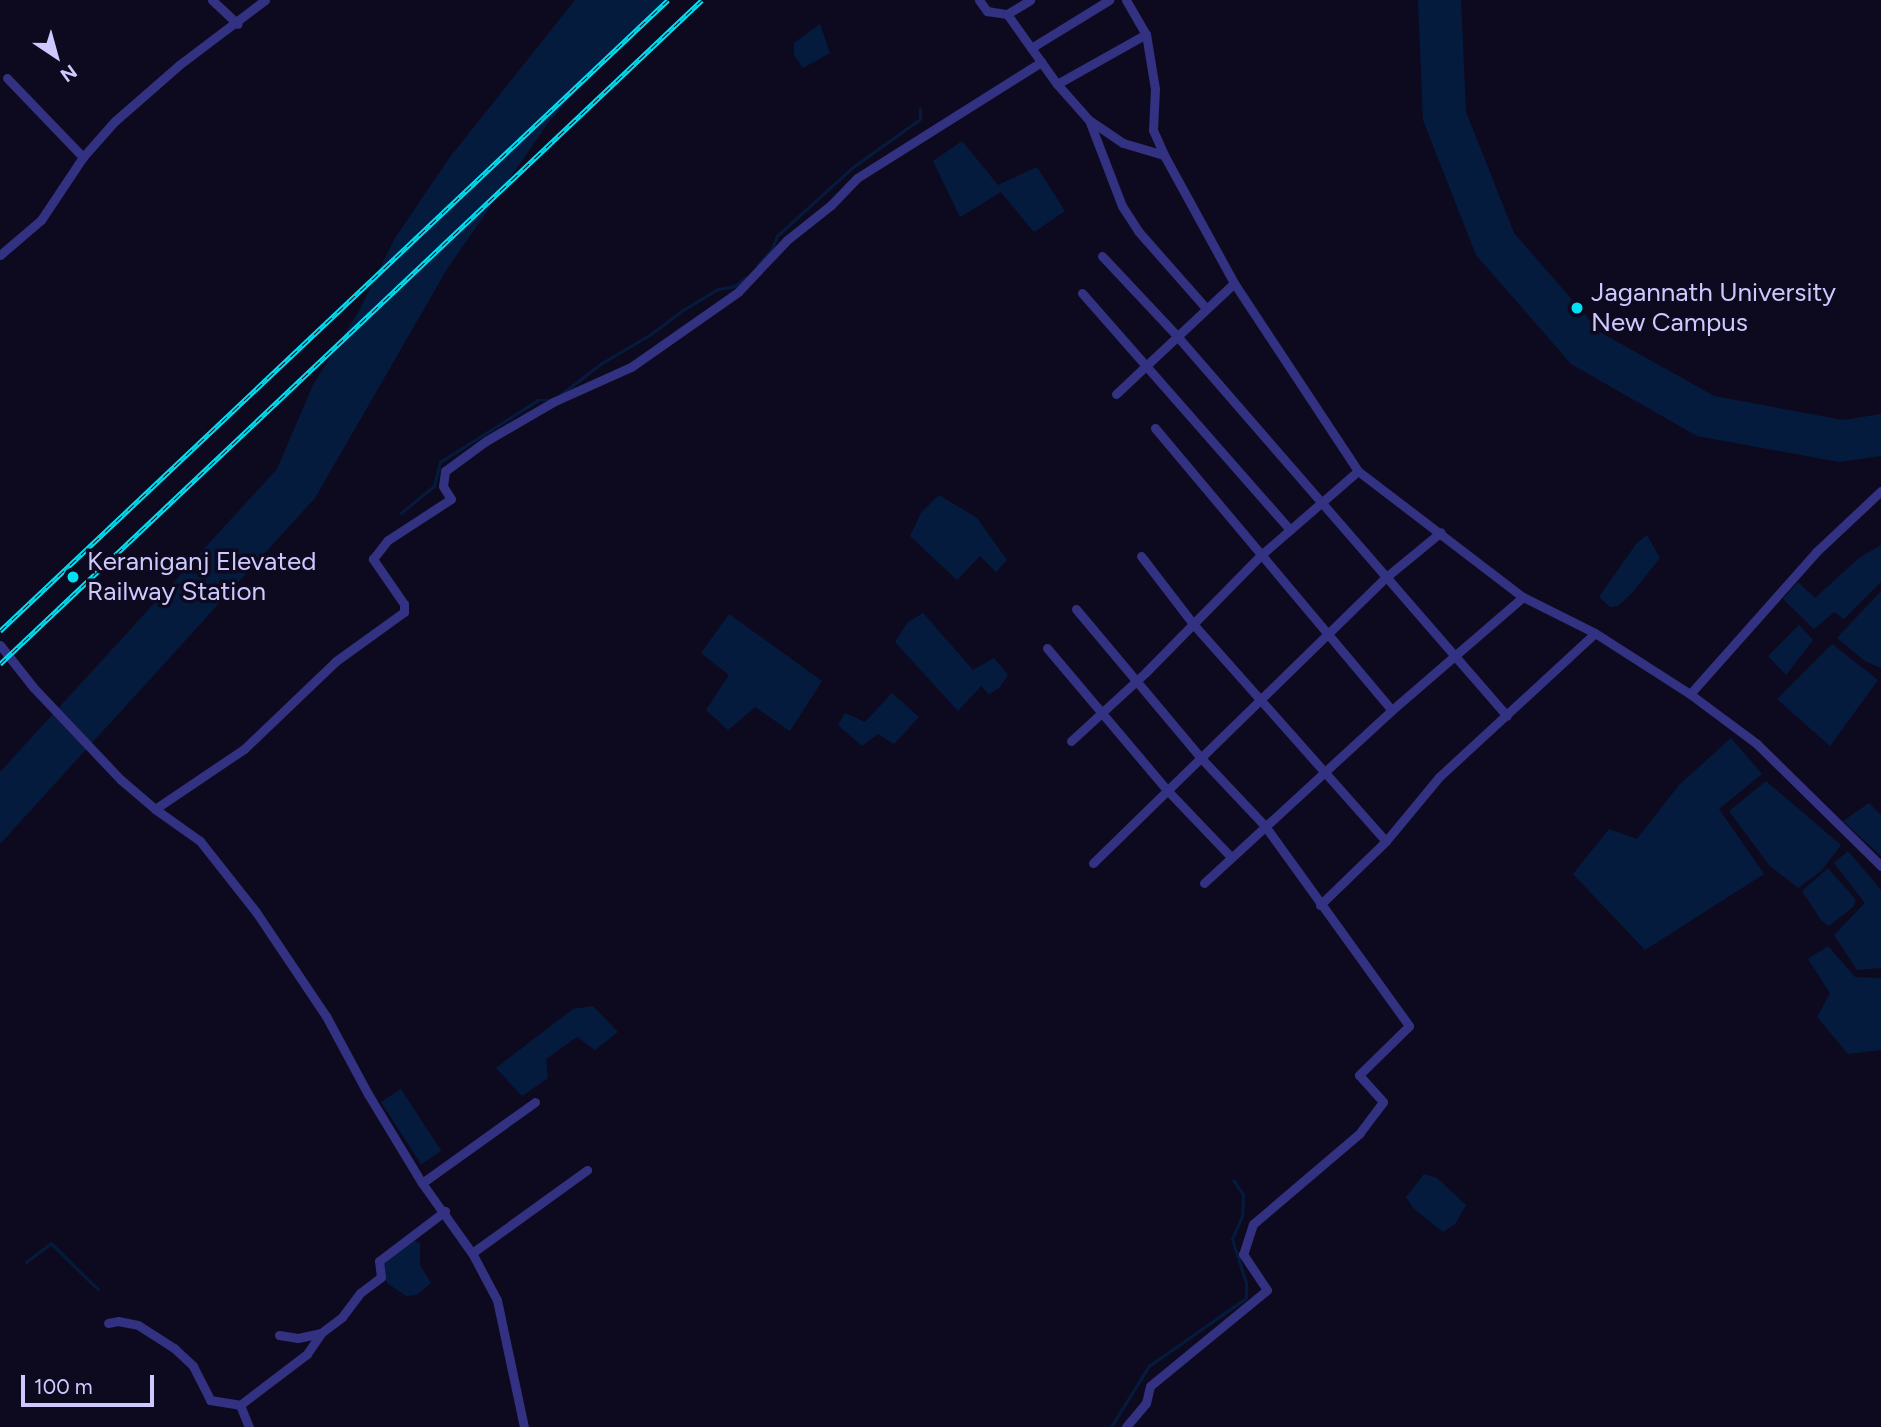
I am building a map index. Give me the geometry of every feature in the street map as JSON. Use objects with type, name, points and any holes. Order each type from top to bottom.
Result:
[{"type":"street","points":[[212,0],[238,24]]},
{"type":"street","points":[[0,255],[41,220],[83,157],[115,121],[179,65],[238,24],[265,0]]},
{"type":"street","points":[[979,0],[987,11],[1007,14],[1030,0]]},
{"type":"street","points":[[1031,48],[1109,0]]},
{"type":"street","points":[[1126,0],[1146,34],[1155,89],[1153,130],[1164,155],[1234,283],[1358,471],[1523,597],[1595,633],[1690,694],[1757,744],[1881,866]]},
{"type":"street","points":[[1007,14],[1057,84],[1089,120],[1123,143],[1164,155]]},
{"type":"street","points":[[1057,84],[1146,34]]},
{"type":"street","points":[[155,809],[244,749],[336,661],[404,612],[404,604],[373,559],[388,540],[452,499],[443,486],[445,471],[486,440],[553,402],[631,367],[738,292],[787,240],[831,205],[857,178],[1041,62]]},
{"type":"street","points":[[7,78],[83,157]]},
{"type":"street","points":[[1089,120],[1122,206],[1138,231],[1206,308]]},
{"type":"street","points":[[1102,256],[1177,335],[1507,716]]},
{"type":"street","points":[[1116,394],[1234,283]]},
{"type":"street","points":[[1082,293],[1290,530]]},
{"type":"street","points":[[1155,428],[1392,710]]},
{"type":"street","points":[[1071,741],[1194,625],[1261,555],[1358,471]]},
{"type":"street","points":[[1690,694],[1816,552],[1881,491]]},
{"type":"street","points":[[1093,863],[1328,632],[1385,578],[1441,532]]},
{"type":"street","points":[[1141,556],[1194,625],[1261,697],[1386,841]]},
{"type":"street","points":[[1204,883],[1392,710],[1523,597]]},
{"type":"street","points":[[1076,609],[1200,757],[1265,826],[1409,1026],[1359,1074],[1383,1102],[1360,1133],[1253,1224],[1243,1255],[1267,1290],[1150,1386],[1146,1403],[1126,1427]]},
{"type":"street","points":[[1320,905],[1386,841],[1439,777],[1595,633]]},
{"type":"street","points":[[0,645],[33,687],[120,779],[155,809],[200,841],[256,912],[327,1016],[368,1094],[422,1183],[445,1211],[472,1253],[497,1300],[521,1426]]},
{"type":"street","points":[[1047,648],[1167,790],[1231,857]]},
{"type":"street","points":[[422,1183],[535,1102]]},
{"type":"street","points":[[472,1253],[587,1170]]},
{"type":"street","points":[[108,1323],[118,1321],[138,1325],[174,1348],[193,1366],[210,1400],[240,1405],[307,1354],[321,1333],[342,1317],[360,1293],[381,1277],[379,1261],[445,1211]]},
{"type":"street","points":[[279,1335],[298,1338],[321,1333]]},
{"type":"street","points":[[240,1405],[249,1427]]},
{"type":"water","points":[[575,0],[667,0],[615,48],[548,123],[447,269],[315,498],[0,844],[0,772],[277,469],[313,385],[360,309],[395,238],[450,157]]},
{"type":"water","points":[[1418,0],[1461,0],[1466,112],[1514,233],[1600,332],[1714,396],[1843,420],[1881,414],[1881,456],[1839,462],[1697,436],[1571,364],[1476,255],[1423,120]]},
{"type":"water","points":[[820,24],[830,53],[803,68],[794,55],[794,43]]},
{"type":"water","points":[[962,141],[998,185],[1037,167],[1065,211],[1034,232],[1001,192],[960,217],[933,161]]},
{"type":"water","points":[[939,495],[977,518],[1007,560],[996,572],[980,556],[957,580],[910,536],[921,513]]},
{"type":"water","points":[[1647,535],[1660,558],[1632,593],[1618,606],[1610,607],[1599,597],[1636,544]]},
{"type":"water","points":[[1881,545],[1881,582],[1844,619],[1834,612],[1814,629],[1783,599],[1798,582],[1815,598],[1859,558]]},
{"type":"water","points":[[1881,591],[1881,668],[1865,661],[1837,638]]},
{"type":"water","points":[[923,613],[973,670],[994,658],[1008,675],[999,688],[989,694],[981,686],[958,711],[895,642],[908,622]]},
{"type":"water","points":[[729,614],[822,681],[790,731],[755,707],[728,730],[706,710],[729,675],[701,653]]},
{"type":"water","points":[[1799,625],[1813,640],[1786,675],[1768,656]]},
{"type":"water","points":[[1832,644],[1878,680],[1830,746],[1777,699]]},
{"type":"water","points":[[892,693],[919,717],[894,744],[878,734],[862,746],[838,725],[845,713],[865,722]]},
{"type":"water","points":[[1731,738],[1762,774],[1719,809],[1764,874],[1645,950],[1573,874],[1609,829],[1637,839],[1679,785]]},
{"type":"water","points":[[1766,781],[1841,845],[1821,871],[1798,888],[1769,865],[1729,811]]},
{"type":"water","points":[[1869,803],[1881,815],[1881,856],[1843,821]]},
{"type":"water","points":[[1848,851],[1881,890],[1881,968],[1857,970],[1834,935],[1865,903],[1834,863]]},
{"type":"water","points":[[1828,868],[1856,900],[1853,907],[1829,926],[1821,920],[1802,891]]},
{"type":"water","points":[[1828,946],[1855,977],[1881,978],[1881,1050],[1848,1054],[1817,1017],[1830,993],[1808,959]]},
{"type":"water","points":[[593,1006],[618,1032],[595,1050],[577,1037],[546,1059],[548,1078],[522,1096],[496,1068],[573,1009]]},
{"type":"water","points":[[401,1089],[441,1151],[421,1164],[381,1102]]},
{"type":"water","points":[[1424,1174],[1437,1178],[1466,1205],[1455,1224],[1443,1232],[1413,1208],[1406,1197]]},
{"type":"water","points":[[412,1240],[420,1243],[420,1265],[431,1283],[417,1295],[406,1296],[387,1283],[382,1275],[383,1264]]},
{"type":"waterway","points":[[757,266],[772,249],[777,236],[853,167],[920,119],[920,109]]},
{"type":"waterway","points":[[560,395],[602,363],[651,334],[683,310],[718,289],[735,286],[745,278]]},
{"type":"waterway","points":[[401,513],[434,486],[440,462],[538,400],[551,400]]},
{"type":"waterway","points":[[1111,1427],[1149,1366],[1246,1298],[1246,1283],[1232,1239],[1242,1217],[1243,1195],[1234,1181]]},
{"type":"waterway","points":[[26,1262],[51,1243],[98,1289]]},
{"type":"railway","points":[[0,631],[668,0]]},
{"type":"railway","points":[[0,664],[702,0]]},
{"type":"place","name":"Jagannath University New Campus","points":[[1577,308]]},
{"type":"place","name":"Keraniganj Elevated Railway Station","points":[[73,577]]}]
